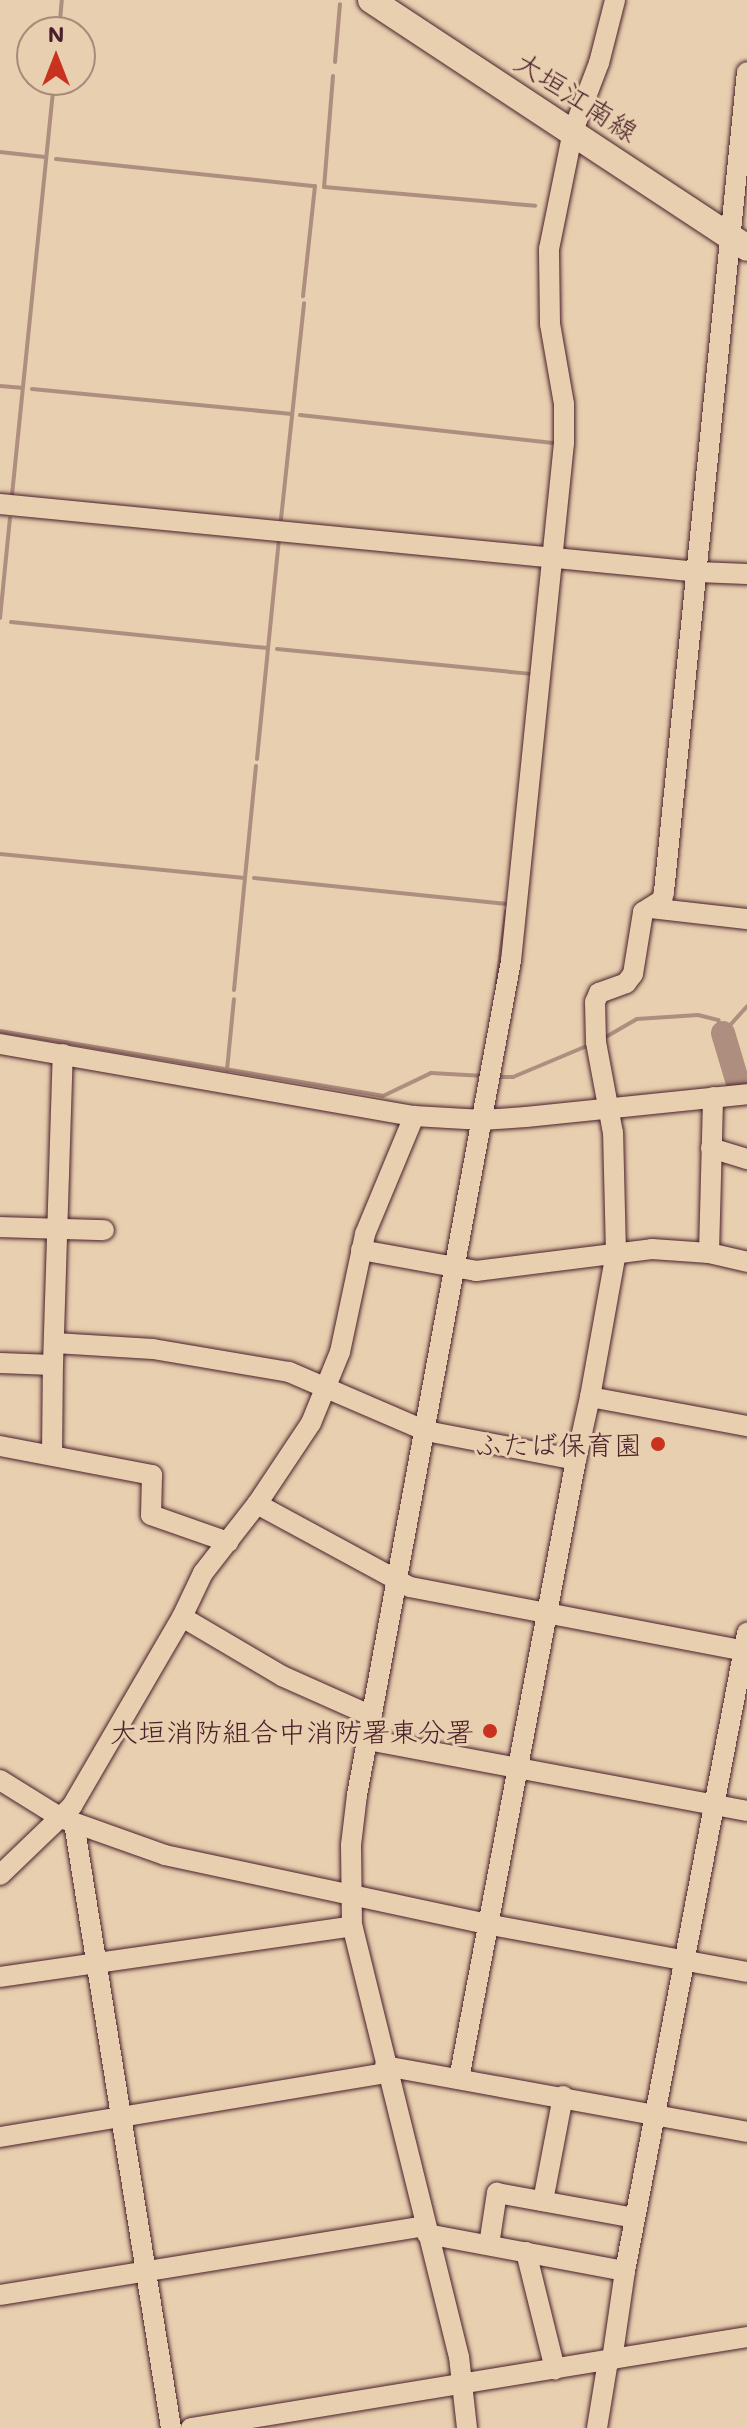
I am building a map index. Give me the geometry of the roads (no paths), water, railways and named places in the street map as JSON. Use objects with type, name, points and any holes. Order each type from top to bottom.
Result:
[{"type":"main road","name":"大垣江南線","points":[[371,0],[739,243]]},
{"type":"street","points":[[467,2428],[464,2383],[386,2070],[352,1926],[349,1896],[353,1832],[372,1716],[511,961],[564,443],[564,404],[550,324],[548,261],[559,186],[573,131],[599,63],[615,0]]},
{"type":"street","points":[[459,2079],[491,1925],[616,1253],[610,1108],[596,1042],[595,1002],[599,993],[626,983],[633,974],[643,912],[662,900],[664,892],[698,572],[739,243],[747,72]]},
{"type":"street","points":[[0,504],[698,572],[747,574]]},
{"type":"street","points":[[650,908],[747,919]]},
{"type":"street","points":[[0,1044],[414,1116],[483,1120],[747,1094]]},
{"type":"street","points":[[52,1454],[63,1054]]},
{"type":"street","points":[[709,1253],[713,1097]]},
{"type":"street","points":[[171,2428],[95,1963],[68,1820],[72,1806],[182,1617],[203,1573],[257,1504],[311,1423],[340,1352],[361,1250],[414,1116]]},
{"type":"street","points":[[711,1148],[747,1159]]},
{"type":"street","points":[[0,1227],[104,1230]]},
{"type":"street","points":[[361,1250],[456,1270],[476,1271],[652,1249],[709,1253],[747,1262]]},
{"type":"street","points":[[55,1343],[185,1353],[289,1372],[426,1431],[576,1460]]},
{"type":"street","points":[[0,1363],[53,1365]]},
{"type":"street","points":[[590,1397],[747,1426]]},
{"type":"street","points":[[0,1446],[152,1475],[151,1515],[228,1542]]},
{"type":"street","points":[[257,1504],[410,1587],[548,1613],[745,1642],[597,2428]]},
{"type":"street","points":[[182,1617],[282,1676],[372,1716]]},
{"type":"street","points":[[368,1740],[747,1811]]},
{"type":"street","points":[[0,1780],[68,1820],[165,1855],[491,1925],[747,1972]]},
{"type":"street","points":[[0,1875],[68,1820]]},
{"type":"street","points":[[0,1977],[352,1926]]},
{"type":"street","points":[[0,2137],[386,2070],[563,2096],[747,2132]]},
{"type":"street","points":[[543,2201],[563,2096]]},
{"type":"street","points":[[489,2245],[497,2193],[635,2218]]},
{"type":"street","points":[[0,2295],[426,2230],[625,2271]]},
{"type":"street","points":[[526,2252],[555,2369]]},
{"type":"street","points":[[191,2428],[747,2337]]},
{"type":"waterway","points":[[60,16],[62,0]]},
{"type":"waterway","points":[[335,62],[340,4]]},
{"type":"waterway","points":[[333,76],[324,187],[535,206]]},
{"type":"waterway","points":[[12,495],[52,96]]},
{"type":"waterway","points":[[0,152],[45,157]]},
{"type":"waterway","points":[[56,159],[315,186],[303,296]]},
{"type":"waterway","points":[[281,519],[304,303]]},
{"type":"waterway","points":[[0,386],[21,388]]},
{"type":"waterway","points":[[32,389],[292,414]]},
{"type":"waterway","points":[[300,415],[555,443]]},
{"type":"waterway","points":[[0,618],[10,518]]},
{"type":"waterway","points":[[257,759],[279,540]]},
{"type":"waterway","points":[[11,622],[268,648]]},
{"type":"waterway","points":[[277,649],[531,674]]},
{"type":"waterway","points":[[234,990],[256,766]]},
{"type":"waterway","points":[[0,854],[245,878]]},
{"type":"waterway","points":[[254,878],[507,904]]},
{"type":"waterway","points":[[497,983],[506,912]]},
{"type":"waterway","points":[[227,1070],[234,999]]},
{"type":"waterway","points":[[604,1038],[637,1019],[698,1015],[718,1020],[723,1033],[747,1006]]},
{"type":"waterway","points":[[0,1031],[383,1096],[431,1073],[484,1076]]},
{"type":"waterway","points":[[723,1033],[740,1090]]},
{"type":"waterway","points":[[497,1077],[513,1077],[589,1045]]},
{"type":"place","name":"ふたば保育園","points":[[658,1444]]},
{"type":"place","name":"大垣消防組合中消防署東分署","points":[[490,1731]]}]
